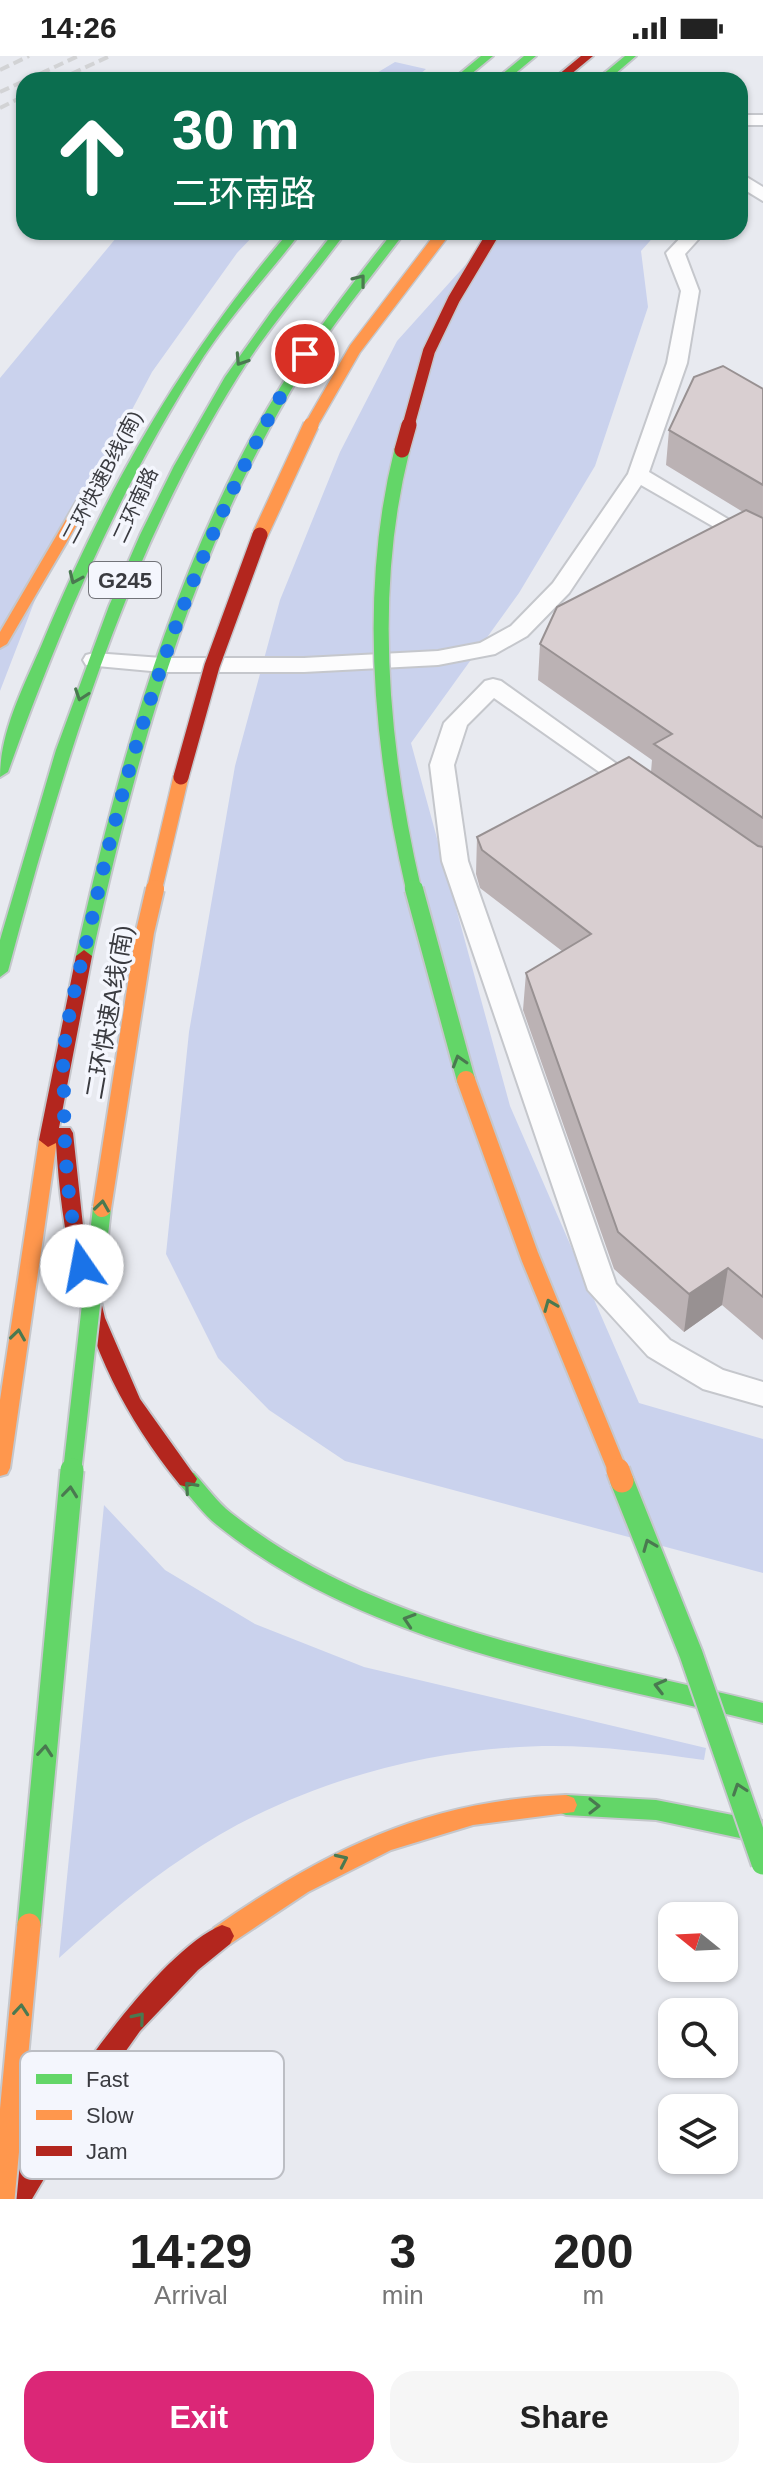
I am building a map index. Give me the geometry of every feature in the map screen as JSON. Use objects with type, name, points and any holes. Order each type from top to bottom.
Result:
[{"type":"main road","points":[[467,72],[488,56]]},
{"type":"main road","points":[[510,72],[531,56]]},
{"type":"main road","points":[[567,72],[588,56]]},
{"type":"main road","points":[[611,72],[631,56]]},
{"type":"main road","points":[[631,72],[648,56]]},
{"type":"main road","name":"二环快速B线(南)","points":[[0,772],[42,655],[103,517],[136,453],[208,339],[288,240]]},
{"type":"main road","name":"二环南路","points":[[0,971],[43,810],[94,660],[150,522],[215,400],[287,295],[333,240]]},
{"type":"main road","name":"G245","points":[[0,1468],[31,1242],[64,1051],[117,814],[162,665],[213,529],[273,408],[340,304],[392,240]]},
{"type":"main road","name":"二环快速A线(南)","points":[[3,2199],[89,1314],[125,1053],[154,895],[213,669],[277,496],[317,414],[348,360],[381,311],[438,240]]},
{"type":"main road","points":[[489,240],[452,303],[427,355],[411,401],[393,477],[383,562],[381,633],[384,709],[398,821],[425,946],[466,1083],[517,1226],[680,1625],[763,1863]]},
{"type":"main road","points":[[131,430],[170,378],[208,339]]},
{"type":"main road","points":[[0,644],[32,584],[99,477]]},
{"type":"main road","points":[[64,1051],[64,1149],[75,1239],[95,1320],[123,1392],[160,1453],[206,1505],[270,1555],[316,1583],[380,1611],[520,1654],[763,1713]]},
{"type":"main road","points":[[112,2051],[171,1982],[237,1924],[307,1877],[379,1842],[455,1818],[534,1806],[618,1806],[704,1817],[763,1832]]},
{"type":"main road","points":[[18,2199],[29,2179]]},
{"type":"lane","points":[[94,660],[162,665],[304,665],[438,658],[487,649],[519,631],[561,588],[638,474],[683,367],[690,291],[675,253],[688,240]]},
{"type":"lane","points":[[638,474],[763,549]]},
{"type":"lane","points":[[660,803],[493,686],[456,723],[442,765],[455,861],[603,1290],[659,1348],[714,1380],[763,1394]]},
{"type":"shaded area","points":[[395,62],[426,69],[422,72],[378,72]]},
{"type":"shaded area","points":[[114,240],[249,240],[152,372],[45,574],[0,691],[0,378]]},
{"type":"shaded area","points":[[488,240],[651,240],[641,251],[648,307],[595,466],[519,593],[411,743],[510,1106],[639,1403],[763,1439],[763,1573],[345,1461],[269,1410],[218,1358],[166,1254],[189,1032],[235,766],[280,600],[340,452],[397,341]]},
{"type":"shaded area","points":[[104,1505],[165,1570],[255,1624],[364,1667],[706,1748],[704,1760],[648,1752],[553,1746],[458,1753],[362,1774],[270,1809],[227,1831],[153,1879],[59,1958]]},
{"type":"building","points":[[723,366],[763,389],[763,485],[669,430],[694,377]]},
{"type":"building","points":[[746,510],[763,518],[763,818],[654,744],[672,734],[540,644],[557,607]]},
{"type":"building","points":[[629,757],[763,847],[763,1297],[728,1268],[689,1294],[618,1232],[526,973],[591,934],[482,850],[477,837]]},
{"type":"railway","points":[[0,70],[29,56]]},
{"type":"railway","points":[[44,72],[78,56]]},
{"type":"railway","points":[[75,72],[110,56]]},
{"type":"railway","points":[[0,92],[16,85]]},
{"type":"railway","points":[[0,108],[16,100]]},
{"type":"traffic: fast","points":[[467,72],[488,56]]},
{"type":"traffic: fast","points":[[510,72],[531,56]]},
{"type":"traffic: fast","points":[[611,72],[631,56]]},
{"type":"traffic: fast","points":[[0,772],[86,558],[138,455],[209,340],[288,240]]},
{"type":"traffic: fast","points":[[0,971],[64,750],[116,606],[147,535],[180,466],[218,399],[276,313],[334,240]]},
{"type":"traffic: fast","points":[[84,956],[138,736],[161,664],[215,523],[248,455],[298,369],[339,309],[393,240]]},
{"type":"traffic: fast","points":[[402,450],[388,507],[382,589],[382,661],[387,731],[396,801],[410,871],[426,940],[466,1080]]},
{"type":"traffic: fast","points":[[29,1925],[72,1473],[102,1208]]},
{"type":"traffic: fast","points":[[187,1479],[224,1519],[281,1559],[343,1592],[411,1620],[481,1643],[763,1713]]},
{"type":"traffic: fast","points":[[622,1481],[691,1654],[763,1863]]},
{"type":"traffic: fast","points":[[566,1805],[656,1810],[763,1832]]},
{"type":"traffic: slow","points":[[260,535],[329,391],[355,349],[438,240]]},
{"type":"traffic: slow","points":[[0,644],[89,492]]},
{"type":"traffic: slow","points":[[102,1208],[145,932],[181,777]]},
{"type":"traffic: slow","points":[[466,1080],[530,1257],[622,1481]]},
{"type":"traffic: slow","points":[[0,1468],[48,1140]]},
{"type":"traffic: slow","points":[[222,1936],[299,1885],[384,1842],[473,1814],[519,1807],[566,1805]]},
{"type":"traffic: slow","points":[[3,2199],[29,1925]]},
{"type":"traffic: jam","points":[[567,72],[588,56]]},
{"type":"traffic: jam","points":[[402,450],[429,351],[454,299],[489,240]]},
{"type":"traffic: jam","points":[[181,777],[212,666],[260,535]]},
{"type":"traffic: jam","points":[[48,1140],[84,956]]},
{"type":"traffic: jam","points":[[64,1133],[73,1226],[96,1318],[112,1362],[133,1403],[158,1443],[187,1479]]},
{"type":"traffic: jam","points":[[110,2051],[160,1991],[222,1936]]},
{"type":"traffic: jam","points":[[18,2199],[30,2179]]},
{"type":"route","points":[[82,1266],[75,1239],[64,1149],[64,1051],[97,893],[139,738],[186,595],[242,466],[305,354]]}]
